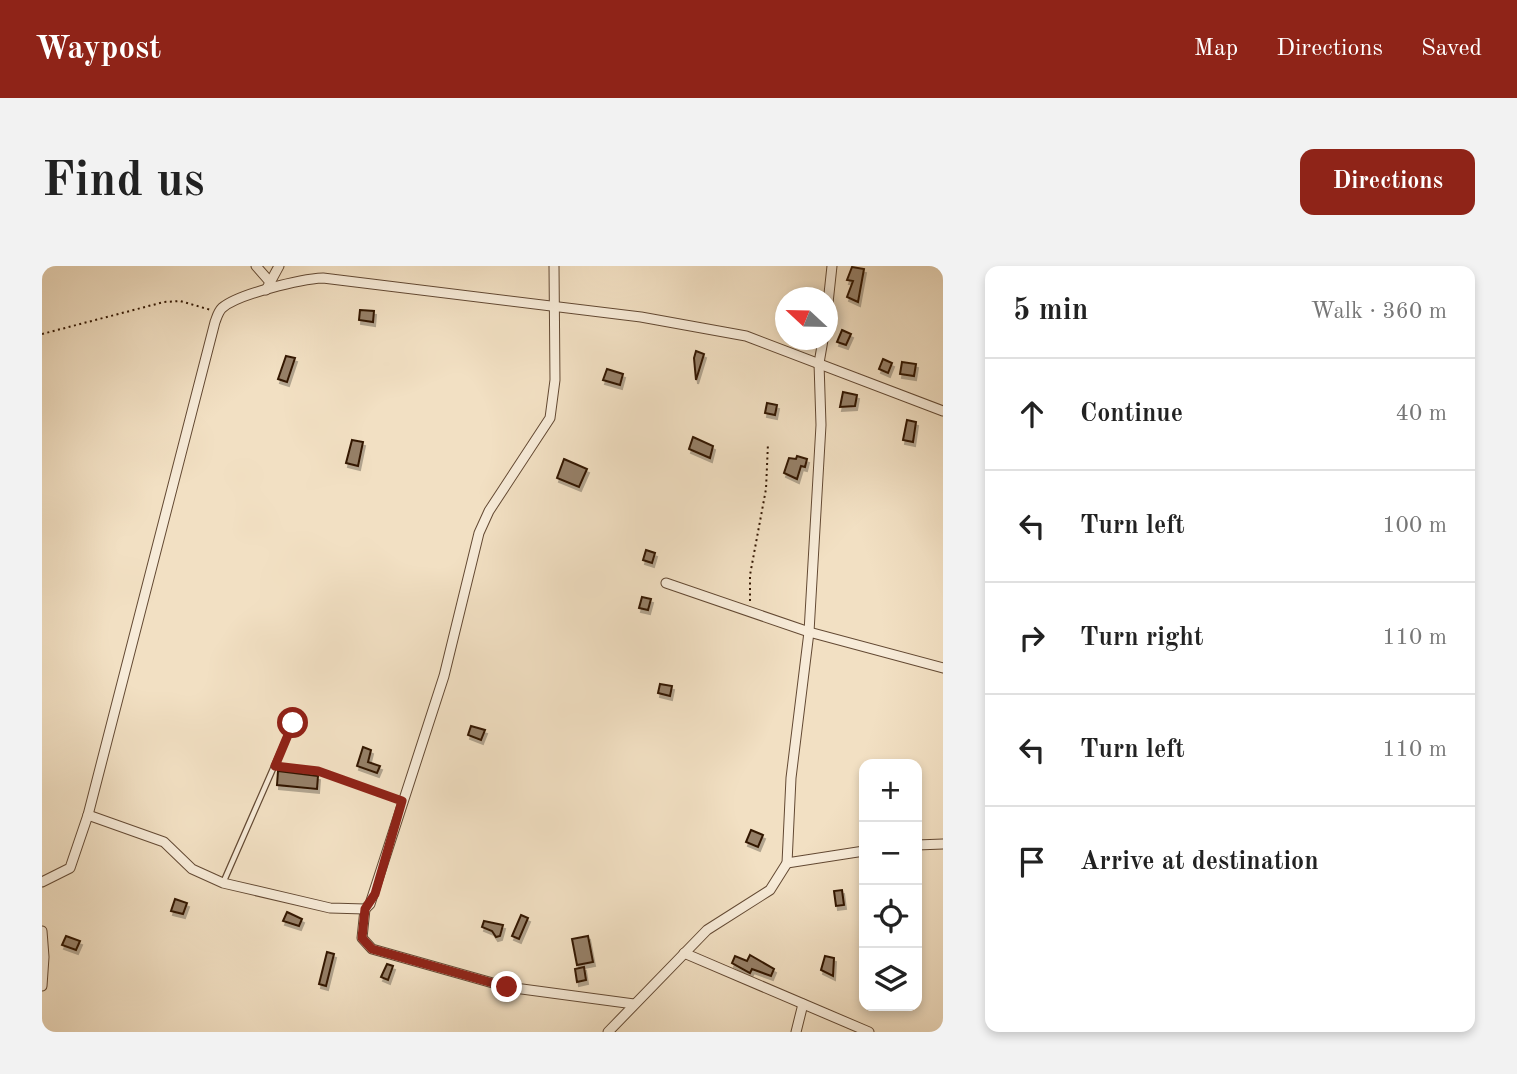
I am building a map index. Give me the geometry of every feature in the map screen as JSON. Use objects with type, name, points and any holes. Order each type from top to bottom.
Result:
[{"type":"street","points":[[256,266],[268,286]]},
{"type":"street","points":[[268,286],[279,266]]},
{"type":"street","points":[[554,266],[555,389],[550,418],[489,511],[479,533],[444,676],[402,801],[375,894],[365,909],[362,938],[372,949],[507,987],[634,1004]]},
{"type":"street","points":[[830,287],[832,266]]},
{"type":"street","points":[[42,882],[70,868],[88,815],[218,312],[229,303],[268,286],[305,279],[333,278],[641,317],[746,336],[943,411]]},
{"type":"street","points":[[608,1032],[707,930],[764,895],[777,881],[787,863],[791,778],[809,632],[821,425],[819,363],[821,350]]},
{"type":"street","points":[[666,583],[809,632],[943,668]]},
{"type":"street","points":[[88,815],[164,842],[192,869],[223,883],[330,908],[365,909]]},
{"type":"street","points":[[922,845],[943,844]]},
{"type":"street","points":[[787,863],[859,852]]},
{"type":"street","points":[[42,931],[42,986]]},
{"type":"street","points":[[684,953],[869,1032]]},
{"type":"street","points":[[796,1032],[803,1003]]},
{"type":"lane","points":[[223,883],[293,723]]},
{"type":"lane","points":[[275,766],[318,771],[402,801]]},
{"type":"path","points":[[42,334],[164,302],[180,301],[218,312]]},
{"type":"path","points":[[752,612],[750,575],[766,489],[768,443]]},
{"type":"building","points":[[852,267],[864,269],[858,302],[847,297],[853,281],[847,280]]},
{"type":"building","points":[[360,310],[374,311],[373,322],[359,320]]},
{"type":"building","points":[[842,330],[851,334],[846,345],[838,342]]},
{"type":"building","points":[[696,351],[704,354],[696,380],[694,358]]},
{"type":"building","points":[[286,356],[295,358],[287,382],[278,379]]},
{"type":"building","points":[[883,359],[892,363],[888,373],[879,369]]},
{"type":"building","points":[[902,362],[916,364],[914,376],[900,374]]},
{"type":"building","points":[[607,369],[623,374],[620,385],[603,380]]},
{"type":"building","points":[[843,392],[857,395],[855,406],[840,407]]},
{"type":"building","points":[[767,403],[777,405],[775,415],[765,413]]},
{"type":"building","points":[[907,420],[916,422],[913,442],[903,440]]},
{"type":"building","points":[[693,437],[713,446],[710,458],[689,449]]},
{"type":"building","points":[[352,440],[363,442],[358,466],[346,463]]},
{"type":"building","points":[[797,456],[807,459],[805,467],[801,466],[797,479],[784,473],[789,458],[796,459]]},
{"type":"building","points":[[564,459],[587,469],[579,487],[557,478]]},
{"type":"building","points":[[646,550],[655,553],[652,563],[643,560]]},
{"type":"building","points":[[642,597],[651,599],[648,610],[639,608]]},
{"type":"building","points":[[660,684],[672,686],[670,696],[658,693]]},
{"type":"building","points":[[471,726],[485,730],[481,740],[468,735]]},
{"type":"building","points":[[363,747],[371,750],[368,762],[380,766],[377,773],[357,766]]},
{"type":"building","points":[[278,771],[318,776],[317,789],[277,785]]},
{"type":"building","points":[[751,830],[763,835],[758,847],[746,842]]},
{"type":"building","points":[[842,890],[844,905],[836,906],[834,891]]},
{"type":"building","points":[[175,899],[187,903],[183,914],[171,911]]},
{"type":"building","points":[[287,912],[302,919],[299,926],[283,921]]},
{"type":"building","points":[[521,915],[528,918],[519,939],[512,936]]},
{"type":"building","points":[[484,921],[503,925],[500,936],[496,937],[492,931],[482,927]]},
{"type":"building","points":[[66,936],[80,941],[76,950],[62,945]]},
{"type":"building","points":[[588,936],[593,962],[577,965],[572,939]]},
{"type":"building","points":[[327,952],[334,954],[326,986],[319,984]]},
{"type":"building","points":[[750,955],[774,969],[771,976],[752,969],[750,973],[732,963],[735,956],[747,961]]},
{"type":"building","points":[[825,956],[834,958],[833,976],[821,970]]},
{"type":"building","points":[[387,964],[393,966],[388,980],[381,977]]},
{"type":"building","points":[[584,967],[586,980],[577,982],[575,969]]},
{"type":"route","points":[[293,723],[275,766],[318,771],[402,801],[375,894],[365,909],[361,933],[367,946],[507,987]]}]
